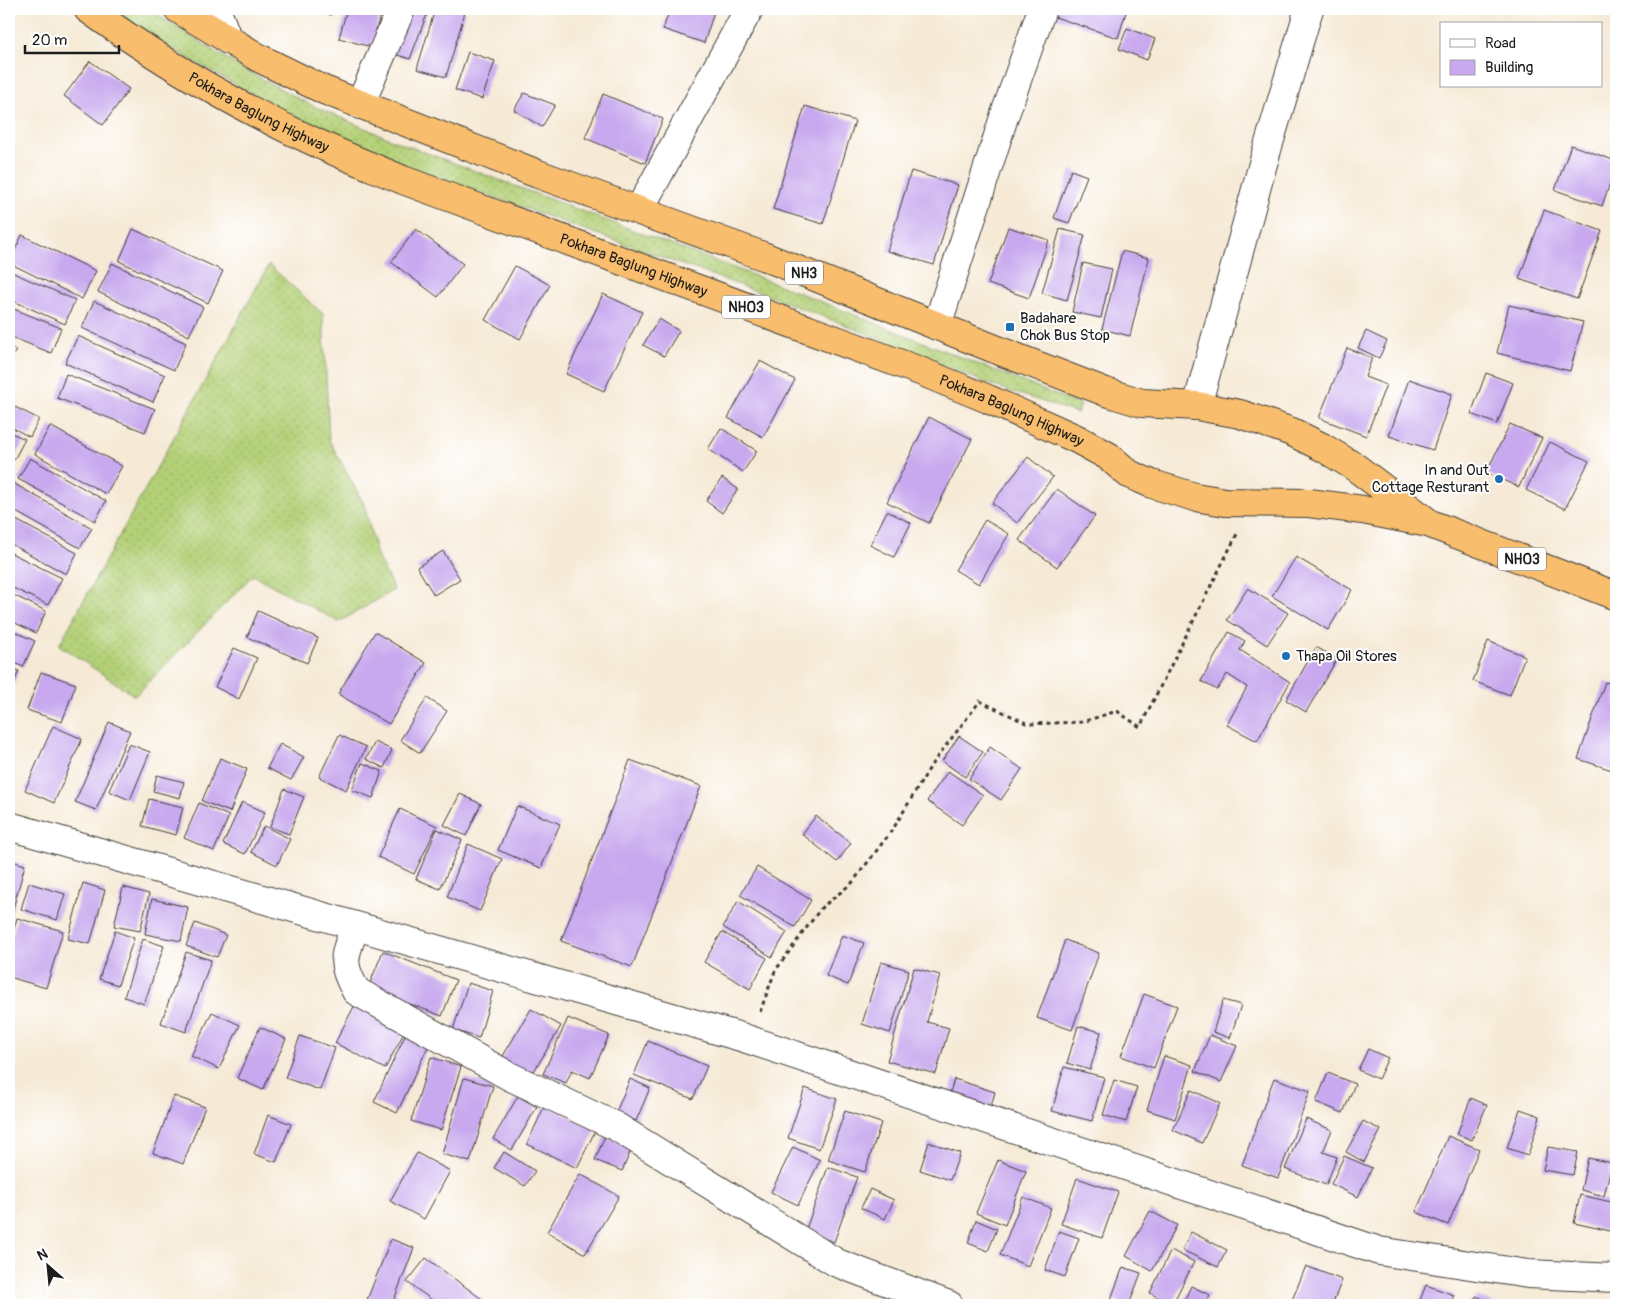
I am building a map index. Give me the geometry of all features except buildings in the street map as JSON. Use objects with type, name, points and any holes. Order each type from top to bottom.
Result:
[{"type":"highway","name":"Pokhara Baglung Highway","points":[[88,9],[160,58],[244,106],[319,144],[403,180],[920,371],[1077,439],[1108,456],[1129,474],[1152,484],[1195,497],[1225,502],[1309,503],[1363,510],[1428,523],[1616,596]]},
{"type":"highway","name":"Pokhara Baglung Highway","points":[[178,9],[259,58],[324,90],[360,105],[538,174],[764,256],[937,326],[1115,394],[1142,403],[1197,406],[1240,414],[1292,432],[1322,447],[1362,472],[1428,523]]},
{"type":"street","points":[[214,9],[218,14],[228,40]]},
{"type":"street","points":[[360,105],[401,9]]},
{"type":"street","points":[[639,210],[749,9]]},
{"type":"street","points":[[937,326],[1005,114],[1042,9]]},
{"type":"street","points":[[1197,406],[1264,160],[1309,9]]},
{"type":"street","points":[[9,826],[741,1037],[1379,1251],[1528,1274],[1616,1278]]},
{"type":"street","points":[[355,926],[344,960],[348,977],[356,991],[509,1076],[615,1126],[837,1263],[949,1305]]},
{"type":"path","points":[[741,1037],[760,1014],[775,971],[821,908],[852,883],[893,829],[932,764],[980,701],[1028,724],[1082,722],[1117,711],[1140,727],[1251,502]]},
{"type":"green space","points":[[112,9],[149,9],[245,70],[311,105],[395,141],[787,288],[1081,405],[1077,413],[991,385],[848,326],[756,291],[381,157],[308,123],[220,76],[157,40]]},
{"type":"green space","points":[[269,265],[323,314],[329,440],[364,504],[377,556],[394,590],[339,622],[253,575],[135,696],[59,645]]},
{"type":"place","name":"Badahare Chok Bus Stop","points":[[1010,327]]},
{"type":"place","name":"In and Out Cottage Resturant","points":[[1499,479]]},
{"type":"place","name":"Thapa Oil Stores","points":[[1286,656]]}]
